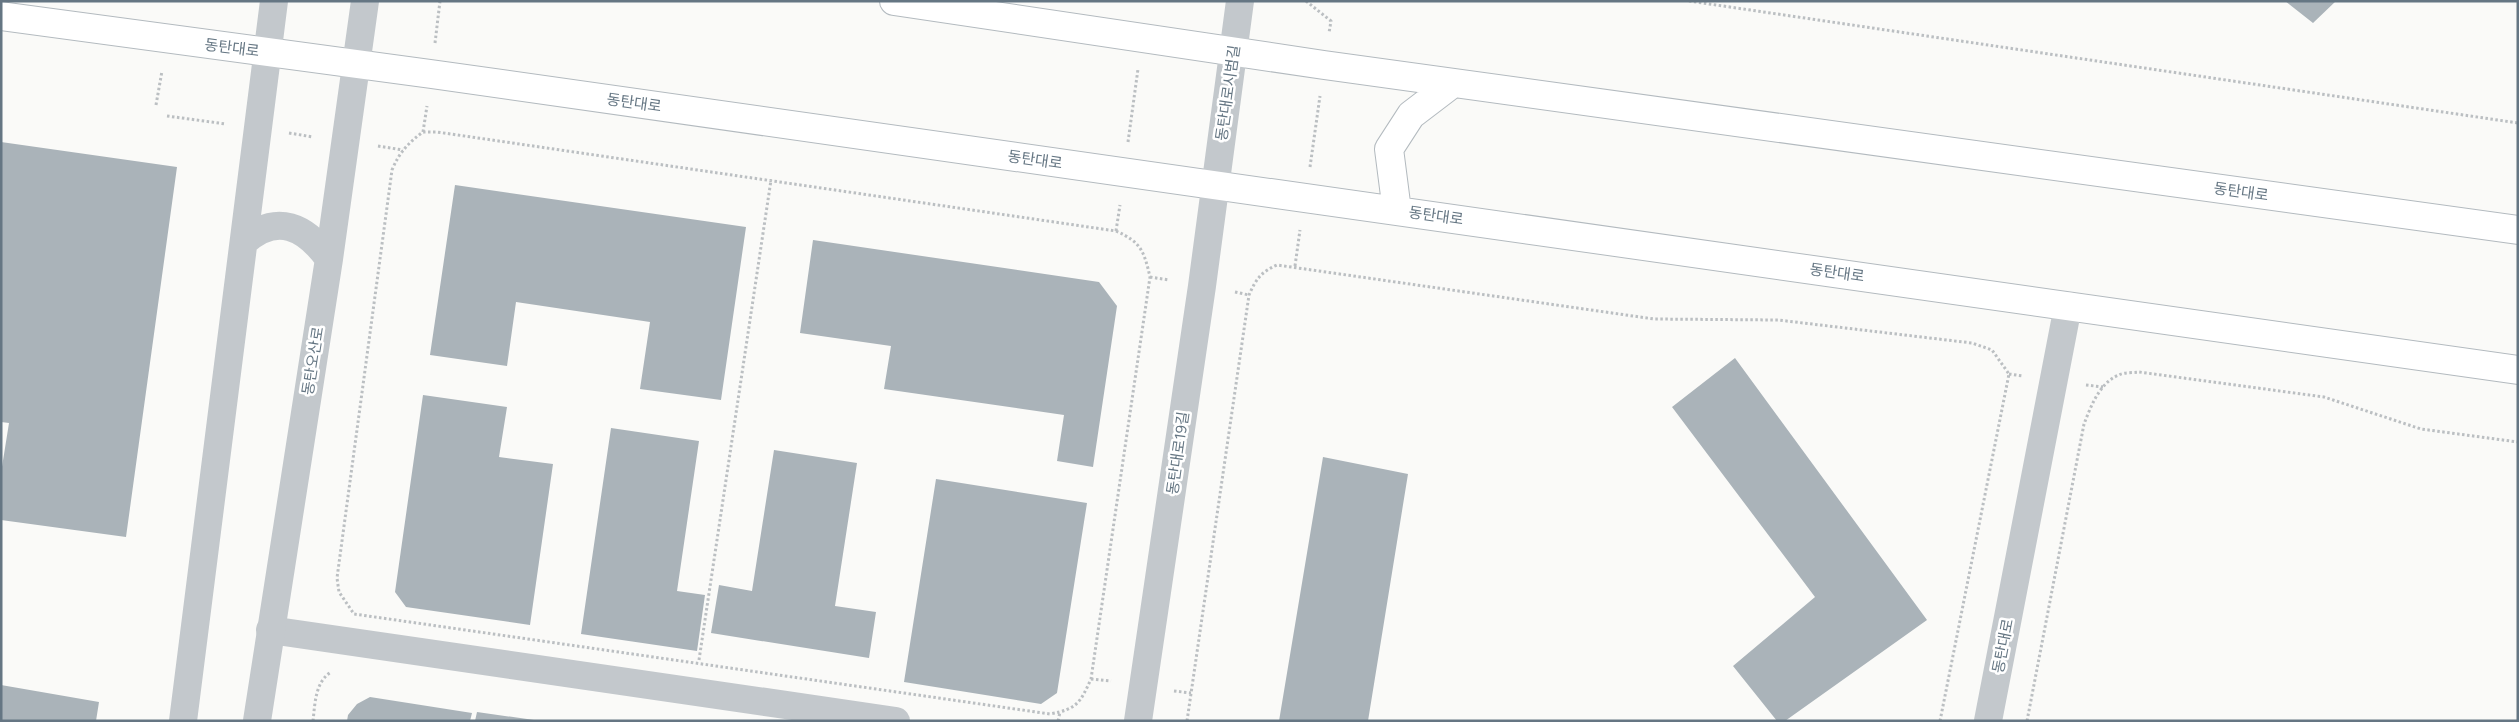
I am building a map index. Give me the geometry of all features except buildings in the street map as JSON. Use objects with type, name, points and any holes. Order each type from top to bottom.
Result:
[{"type":"main road","name":"동탄대로","points":[[894,1],[1324,66],[2518,230]]},
{"type":"main road","name":"동탄대로","points":[[1,16],[1124,172],[2518,370]]},
{"type":"main road","points":[[1398,211],[1389,149],[1411,115],[1453,83]]},
{"type":"street","points":[[183,721],[274,1]]},
{"type":"street","name":"동탄오산로","points":[[257,721],[329,259],[365,1]]},
{"type":"street","name":"동탄대로시범길","points":[[1215,185],[1240,1]]},
{"type":"street","name":"동탄대로19길","points":[[1138,721],[1215,185]]},
{"type":"street","points":[[244,242],[257,230],[278,226],[299,229],[316,241],[329,259]]},
{"type":"street","name":"동탄대로","points":[[1988,721],[2068,306]]},
{"type":"street","points":[[270,630],[896,721]]},
{"type":"path","points":[[1295,266],[1331,21],[1306,1]]},
{"type":"path","points":[[1689,1],[2518,122]]},
{"type":"path","points":[[1116,231],[1142,38]]},
{"type":"path","points":[[423,132],[437,132],[771,180],[1116,231],[1130,237],[1140,245],[1150,277],[1091,678],[1082,699],[1066,711],[1050,714],[354,614],[339,592],[336,578],[392,170],[398,155],[410,142],[423,132]]},
{"type":"path","points":[[699,663],[771,180]]},
{"type":"path","points":[[1187,721],[1249,295],[1257,278],[1264,270],[1277,264],[1654,319],[1778,320],[1972,344],[1992,350],[2009,374],[1940,721]]},
{"type":"path","points":[[2027,721],[2084,424],[2092,402],[2103,387],[2118,375],[2139,372],[2324,397],[2421,429],[2518,442]]},
{"type":"path","points":[[1058,721],[1060,712]]}]
